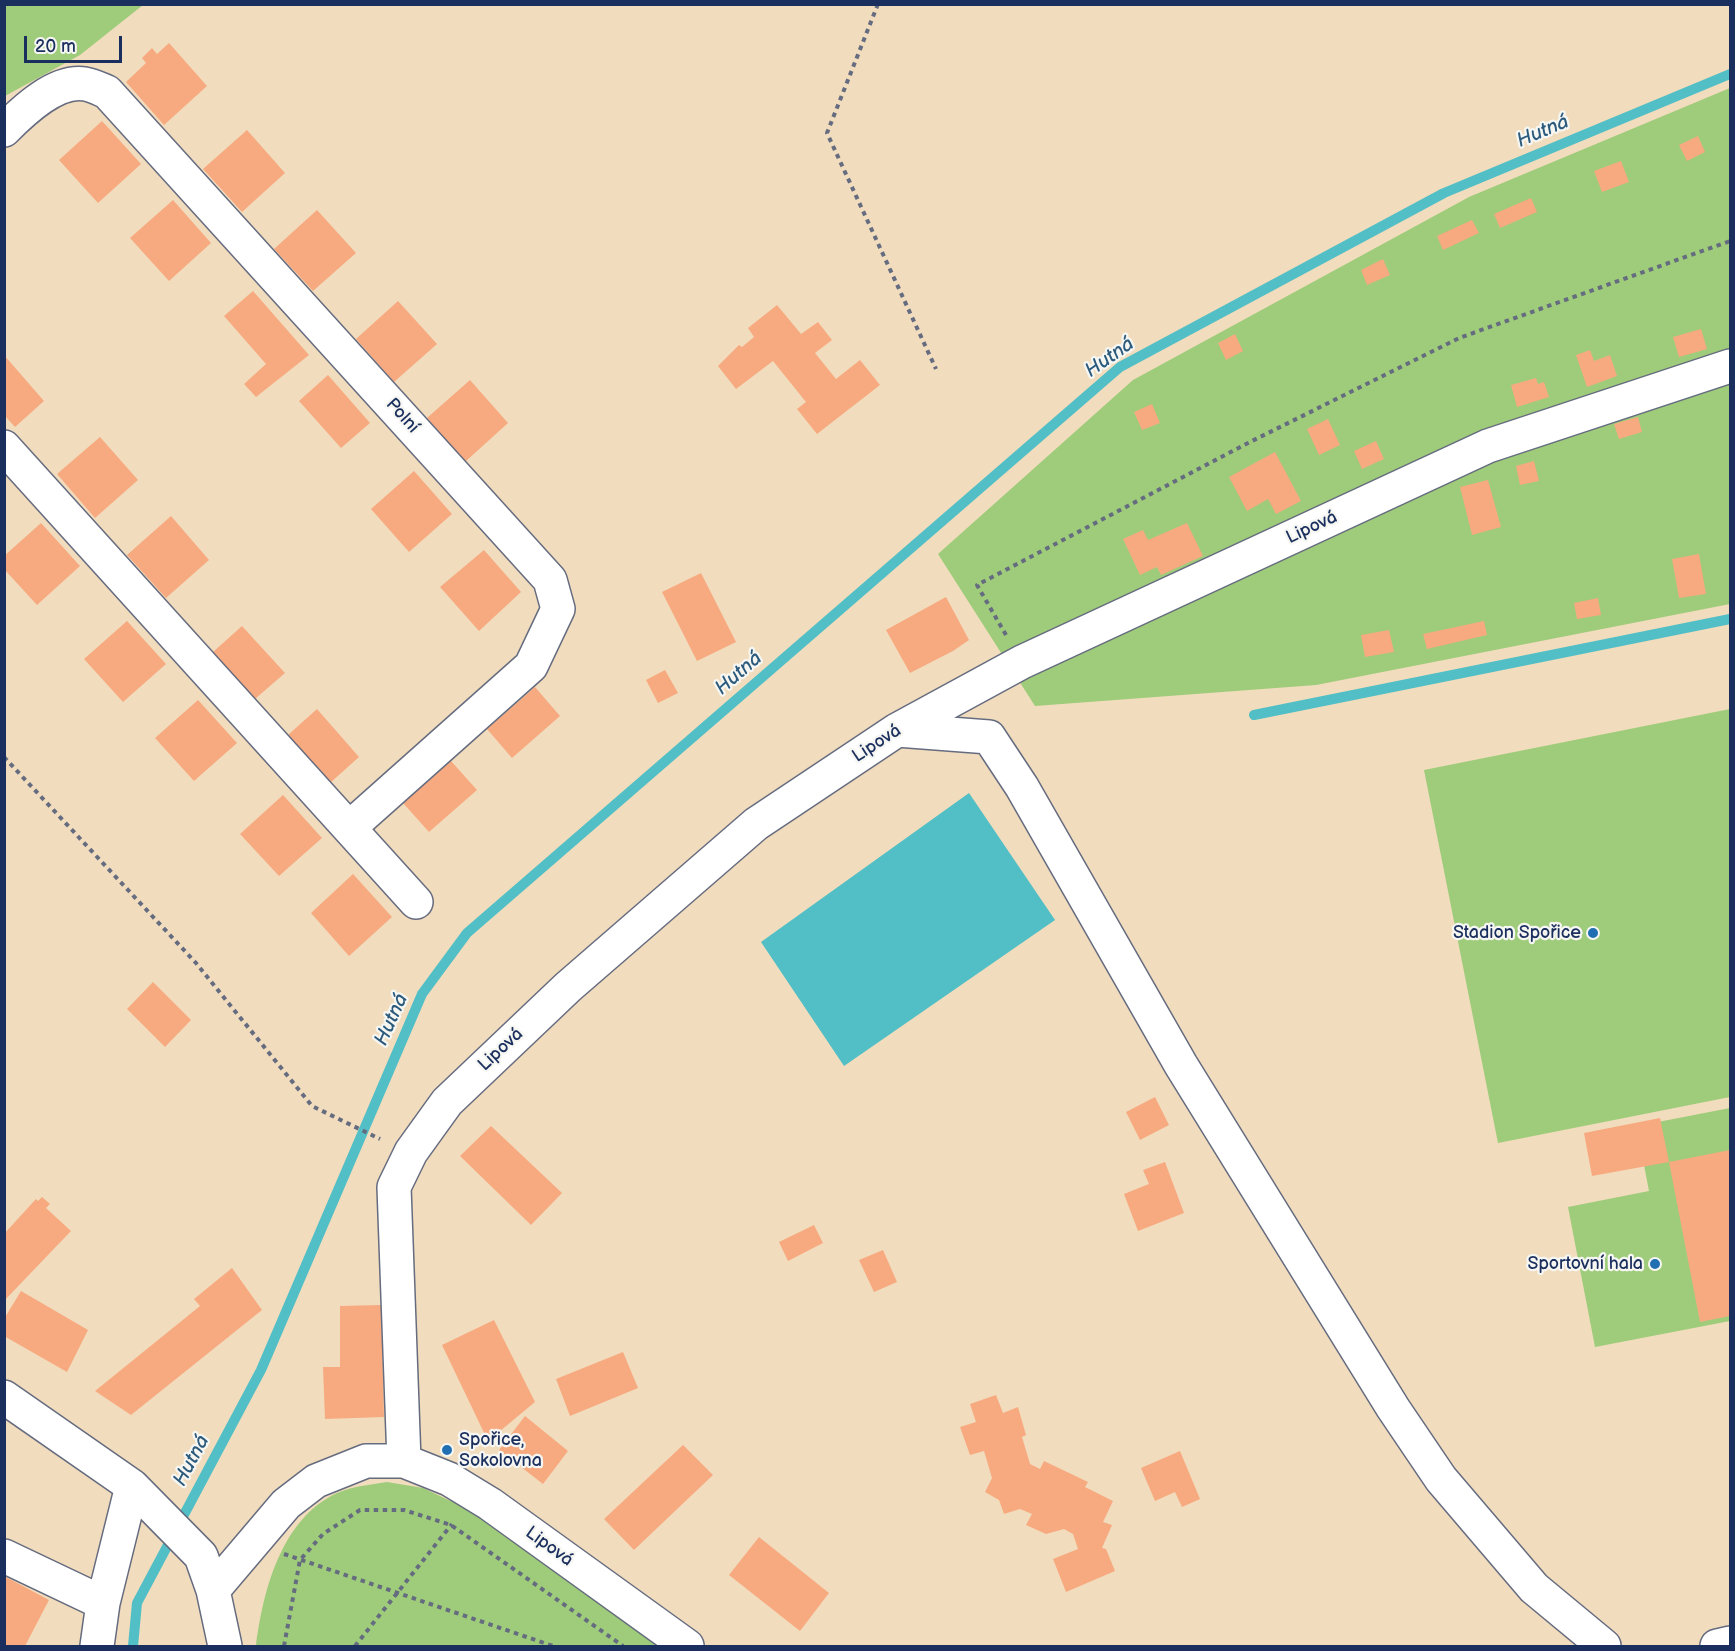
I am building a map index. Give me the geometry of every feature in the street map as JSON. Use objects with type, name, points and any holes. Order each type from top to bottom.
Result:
[{"type":"street","name":"Polní","points":[[4,130],[39,100],[64,85],[84,83],[108,92],[550,580],[558,609],[531,666],[349,828]]},
{"type":"street","name":"Lipová","points":[[404,1461],[394,1187],[418,1142],[447,1102],[568,987],[756,824],[897,730],[1022,662],[1488,446],[1731,366]]},
{"type":"street","points":[[4,447],[416,902]]},
{"type":"street","points":[[897,730],[989,737],[1022,787],[1181,1065],[1393,1408],[1442,1479],[1534,1588],[1604,1647]]},
{"type":"street","points":[[4,1397],[142,1497],[201,1556],[213,1590],[225,1647]]},
{"type":"street","name":"Lipová","points":[[213,1590],[286,1504],[316,1481],[366,1461],[404,1461],[449,1479],[475,1495],[687,1647]]},
{"type":"street","points":[[97,1647],[103,1603],[142,1497]]},
{"type":"street","points":[[4,1556],[103,1603]]},
{"type":"street","points":[[1717,1647],[1731,1642]]},
{"type":"path","points":[[878,4],[827,133],[936,369]]},
{"type":"path","points":[[1022,662],[977,585],[1248,443],[1459,338],[1731,241]]},
{"type":"path","points":[[4,757],[196,963],[312,1106],[386,1143]]},
{"type":"path","points":[[355,1647],[475,1495]]},
{"type":"path","points":[[284,1647],[300,1560],[323,1534],[360,1510],[404,1510],[451,1525],[623,1647]]},
{"type":"path","points":[[254,1544],[553,1647]]},
{"type":"green space","points":[[5,4],[143,5],[80,55],[5,96]]},
{"type":"green space","points":[[1730,88],[1730,604],[1316,685],[1035,706],[938,554],[1133,380],[1469,197]]},
{"type":"green space","name":"Stadion Spořice","points":[[1730,709],[1730,1097],[1498,1143],[1424,770]]},
{"type":"green space","name":"Sportovní hala","points":[[1730,1108],[1730,1321],[1595,1347],[1568,1207],[1649,1191],[1644,1165],[1586,1136]]},
{"type":"green space","points":[[387,1482],[423,1488],[478,1514],[660,1646],[256,1646],[270,1580],[289,1538],[302,1520],[318,1505],[337,1493],[355,1487]]},
{"type":"water","points":[[969,793],[1055,920],[844,1066],[761,942]]},
{"type":"building","points":[[169,43],[207,86],[164,125],[126,82],[146,63],[142,58],[152,48],[157,54]]},
{"type":"building","points":[[102,121],[141,164],[98,203],[59,160]]},
{"type":"building","points":[[247,130],[285,173],[242,212],[203,169]]},
{"type":"building","points":[[1698,136],[1705,152],[1687,161],[1679,145]]},
{"type":"building","points":[[1621,161],[1629,182],[1602,192],[1594,171]]},
{"type":"building","points":[[1531,198],[1537,212],[1500,228],[1494,214]]},
{"type":"building","points":[[173,200],[211,243],[169,281],[130,238]]},
{"type":"building","points":[[317,210],[356,253],[313,291],[274,249]]},
{"type":"building","points":[[1472,220],[1479,233],[1443,250],[1437,236]]},
{"type":"building","points":[[1383,259],[1390,275],[1367,285],[1361,270]]},
{"type":"building","points":[[253,291],[309,355],[256,397],[244,384],[266,364],[224,316]]},
{"type":"building","points":[[398,301],[437,344],[394,382],[356,339]]},
{"type":"building","points":[[777,305],[801,334],[818,322],[832,340],[815,353],[836,379],[860,360],[880,385],[817,434],[797,409],[806,402],[773,361],[736,389],[718,366],[739,345],[742,347],[754,337],[748,328]]},
{"type":"building","points":[[1701,329],[1707,349],[1679,357],[1673,337]]},
{"type":"building","points":[[1235,334],[1243,351],[1226,360],[1218,343]]},
{"type":"building","points":[[1590,350],[1594,361],[1610,355],[1617,376],[1587,387],[1576,355]]},
{"type":"building","points":[[4,355],[44,401],[15,427],[4,415]]},
{"type":"building","points":[[328,375],[370,423],[341,448],[299,401]]},
{"type":"building","points":[[1536,378],[1538,384],[1544,382],[1549,397],[1517,407],[1511,385]]},
{"type":"building","points":[[470,380],[508,423],[465,462],[427,418]]},
{"type":"building","points":[[1152,404],[1160,423],[1142,430],[1134,412]]},
{"type":"building","points":[[1638,417],[1642,432],[1619,439],[1614,424]]},
{"type":"building","points":[[1328,419],[1340,445],[1319,455],[1307,429]]},
{"type":"building","points":[[100,437],[138,480],[95,518],[57,474]]},
{"type":"building","points":[[1376,441],[1384,459],[1362,469],[1354,451]]},
{"type":"building","points":[[1275,452],[1301,501],[1276,514],[1268,499],[1247,511],[1229,477]]},
{"type":"building","points":[[1534,461],[1539,481],[1520,485],[1516,466]]},
{"type":"building","points":[[414,471],[452,514],[409,552],[371,509]]},
{"type":"building","points":[[1488,480],[1501,527],[1472,535],[1460,487]]},
{"type":"building","points":[[171,516],[209,560],[166,598],[127,555]]},
{"type":"building","points":[[41,523],[80,566],[37,605],[4,569],[4,556]]},
{"type":"building","points":[[1187,523],[1203,556],[1161,575],[1157,567],[1140,575],[1123,539],[1143,530],[1148,540]]},
{"type":"building","points":[[484,550],[521,592],[479,631],[440,587]]},
{"type":"building","points":[[1699,554],[1706,594],[1679,598],[1672,559]]},
{"type":"building","points":[[701,573],[736,642],[697,661],[662,592]]},
{"type":"building","points":[[946,597],[969,640],[910,673],[886,630]]},
{"type":"building","points":[[1598,598],[1601,615],[1577,619],[1574,603]]},
{"type":"building","points":[[127,621],[166,664],[123,702],[84,659]]},
{"type":"building","points":[[1484,621],[1487,635],[1427,649],[1423,634]]},
{"type":"building","points":[[242,626],[285,673],[255,699],[213,652]]},
{"type":"building","points":[[1389,630],[1394,652],[1365,657],[1361,635]]},
{"type":"building","points":[[665,670],[678,693],[658,703],[646,680]]},
{"type":"building","points":[[535,687],[560,716],[512,758],[487,729]]},
{"type":"building","points":[[198,700],[237,743],[194,781],[155,738]]},
{"type":"building","points":[[317,709],[359,757],[330,783],[288,735]]},
{"type":"building","points":[[451,761],[477,790],[429,832],[403,803]]},
{"type":"building","points":[[283,795],[322,838],[279,876],[240,834]]},
{"type":"building","points":[[353,874],[392,917],[349,956],[311,913]]},
{"type":"building","points":[[153,982],[191,1020],[165,1047],[127,1009]]},
{"type":"building","points":[[1155,1097],[1169,1125],[1140,1140],[1126,1112]]},
{"type":"building","points":[[1660,1118],[1669,1162],[1592,1176],[1584,1133]]},
{"type":"building","points":[[491,1126],[562,1193],[531,1225],[460,1156]]},
{"type":"building","points":[[1730,1150],[1730,1316],[1700,1322],[1669,1162]]},
{"type":"building","points":[[1165,1162],[1184,1213],[1138,1231],[1124,1194],[1149,1184],[1143,1170]]},
{"type":"building","points":[[42,1197],[50,1204],[46,1208],[71,1231],[4,1301],[4,1234],[36,1199],[38,1201]]},
{"type":"building","points":[[814,1225],[823,1243],[788,1261],[779,1242]]},
{"type":"building","points":[[883,1250],[897,1282],[874,1292],[859,1260]]},
{"type":"building","points":[[232,1268],[262,1310],[131,1415],[95,1391],[200,1306],[194,1299]]},
{"type":"building","points":[[21,1291],[88,1330],[67,1372],[4,1336],[4,1319]]},
{"type":"building","points":[[381,1305],[384,1417],[325,1419],[323,1367],[340,1367],[340,1306]]},
{"type":"building","points":[[494,1320],[535,1402],[488,1441],[442,1345]]},
{"type":"building","points":[[623,1352],[638,1388],[570,1416],[556,1379]]},
{"type":"building","points":[[996,1395],[1003,1413],[1018,1407],[1026,1435],[1022,1437],[1030,1464],[1040,1469],[1044,1461],[1088,1482],[1085,1487],[1113,1501],[1103,1522],[1112,1525],[1102,1548],[1106,1549],[1115,1571],[1066,1592],[1053,1559],[1078,1549],[1073,1534],[1064,1529],[1046,1534],[1026,1525],[1032,1514],[1020,1509],[1004,1514],[999,1500],[985,1492],[992,1478],[984,1451],[970,1455],[960,1427],[976,1422],[970,1404]]},
{"type":"building","points":[[525,1416],[568,1451],[543,1484],[499,1450]]},
{"type":"building","points":[[683,1445],[713,1475],[634,1550],[604,1519]]},
{"type":"building","points":[[1180,1451],[1200,1499],[1182,1507],[1175,1492],[1155,1501],[1141,1468]]},
{"type":"building","points":[[759,1537],[829,1593],[800,1631],[729,1575]]},
{"type":"building","points":[[4,1576],[49,1600],[25,1646],[4,1646]]},
{"type":"waterway","name":"Hutná","points":[[133,1646],[137,1603],[261,1370],[422,994],[467,933],[1120,367],[1444,193],[1730,74]]},
{"type":"waterway","points":[[1254,715],[1730,619]]},
{"type":"place","name":"Stadion Spořice","points":[[1593,933]]},
{"type":"place","name":"Sportovní hala","points":[[1655,1264]]},
{"type":"place","name":"Spořice, Sokolovna","points":[[447,1450]]}]
